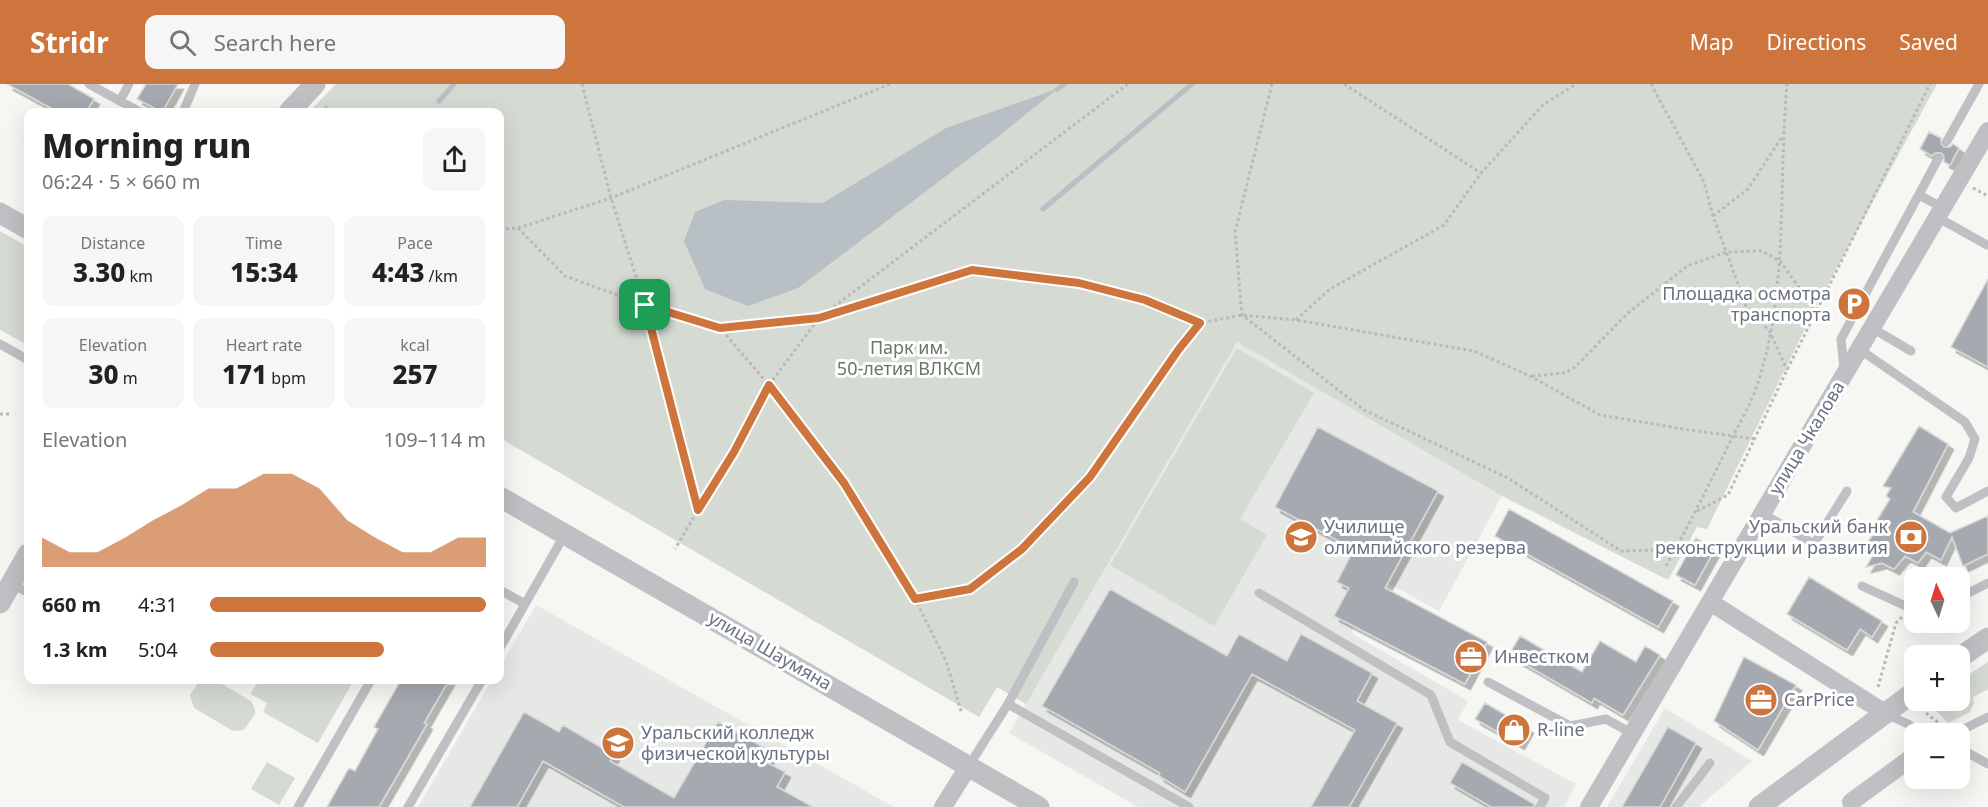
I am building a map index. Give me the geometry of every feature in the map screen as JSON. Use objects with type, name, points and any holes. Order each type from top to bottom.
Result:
[{"type":"street","points":[[293,108],[315,84]]},
{"type":"street","name":"улица Чкалова","points":[[1589,807],[1988,131]]},
{"type":"street","points":[[0,213],[24,227]]},
{"type":"street","name":"улица Шаумяна","points":[[504,499],[1039,807]]},
{"type":"street","points":[[0,603],[20,588],[24,571]]},
{"type":"street","points":[[1710,602],[1885,713]]},
{"type":"street","points":[[1970,650],[1988,638]]},
{"type":"street","points":[[1759,807],[1904,699]]},
{"type":"street","points":[[1851,802],[1904,763]]},
{"type":"street","points":[[943,807],[968,767]]},
{"type":"lane","points":[[89,84],[133,108]]},
{"type":"lane","points":[[120,101],[129,84]]},
{"type":"lane","points":[[185,108],[195,84]]},
{"type":"lane","points":[[1947,141],[1979,84]]},
{"type":"lane","points":[[1844,375],[1841,339],[1938,159]]},
{"type":"lane","points":[[1919,195],[1987,245]]},
{"type":"lane","points":[[1872,328],[1911,351]]},
{"type":"lane","points":[[0,344],[24,358]]},
{"type":"lane","points":[[1859,349],[1965,422],[1976,439],[1969,458],[1946,496],[1956,508],[1988,491]]},
{"type":"lane","points":[[1762,513],[1814,544],[1847,491]]},
{"type":"lane","points":[[504,641],[565,534]]},
{"type":"lane","points":[[968,767],[1008,704],[1074,582]]},
{"type":"lane","points":[[1970,592],[1988,583]]},
{"type":"lane","points":[[1862,586],[1904,604]]},
{"type":"lane","points":[[504,592],[525,604]]},
{"type":"lane","points":[[1259,593],[1431,694],[1450,742],[1545,798],[1540,807]]},
{"type":"lane","points":[[1488,682],[1570,726],[1606,719],[1633,734]]},
{"type":"lane","points":[[298,807],[369,684]]},
{"type":"lane","points":[[408,807],[480,684]]},
{"type":"lane","points":[[1008,704],[1188,807]]},
{"type":"lane","points":[[1885,713],[1906,723]]},
{"type":"lane","points":[[1970,726],[1988,717]]},
{"type":"lane","points":[[1970,754],[1988,764]]},
{"type":"lane","points":[[1676,807],[1710,763]]},
{"type":"path","points":[[582,84],[611,198],[645,305],[698,510]]},
{"type":"path","points":[[504,229],[518,228],[611,198],[890,84]]},
{"type":"path","points":[[675,549],[734,452],[769,385],[819,318],[1128,84]]},
{"type":"path","points":[[1272,84],[1235,232],[1242,315],[1364,410],[1508,478],[1621,551],[1660,550]]},
{"type":"path","points":[[1344,84],[1481,173]]},
{"type":"path","points":[[1296,320],[1330,289],[1444,225],[1481,173],[1543,105],[1576,84]]},
{"type":"path","points":[[1651,84],[1704,182],[1713,216],[1746,306],[1770,332],[1787,370]]},
{"type":"path","points":[[1666,566],[1696,512],[1758,384],[1770,332],[1780,261],[1782,136],[1787,84]]},
{"type":"path","points":[[1696,512],[1728,495],[1787,370],[1930,84]]},
{"type":"path","points":[[1713,216],[1748,189],[1782,136]]},
{"type":"path","points":[[1973,188],[1988,196]]},
{"type":"path","points":[[518,228],[565,276],[645,305],[720,328],[819,318],[972,270],[1079,283],[1145,300],[1200,323],[1242,315],[1296,320],[1474,351],[1530,376],[1600,415],[1755,439]]},
{"type":"path","points":[[1530,376],[1565,373],[1575,367],[1628,313],[1688,266],[1726,252],[1762,251],[1780,261],[1817,313]]},
{"type":"path","points":[[915,599],[970,589],[1022,549],[1090,477],[1179,349],[1200,323]]},
{"type":"path","points":[[720,328],[769,385],[844,483],[915,599],[946,661],[962,714]]},
{"type":"path","points":[[0,414],[10,414]]},
{"type":"path","points":[[1878,687],[1896,623],[1904,616]]},
{"type":"path","points":[[1926,713],[1939,723]]},
{"type":"shaded area","points":[[1057,89],[999,136],[798,288],[748,306],[705,289],[684,241],[695,212],[724,200],[823,203],[946,128]]},
{"type":"shaded area","name":"Училище олимпийского резерва","points":[[1237,341],[1502,496],[1439,611],[1380,579],[1351,633],[1468,701],[1458,720],[1576,784],[1564,807],[1138,807],[1009,733]]},
{"type":"shaded area","name":"Уральский колледж физической культуры","points":[[536,605],[894,807],[418,807],[490,684],[504,684],[504,660]]},
{"type":"shaded area","points":[[1665,708],[1752,761],[1699,807],[1607,807]]},
{"type":"green space","name":"Парк им. 50-летия ВЛКСМ","points":[[336,84],[1937,84],[1814,310],[1707,529],[1697,527],[1668,580],[1502,496],[1237,342],[1026,704],[997,687],[979,717],[504,440],[504,108],[313,108]]},
{"type":"green space","points":[[0,231],[24,245],[24,343],[0,330]]},
{"type":"green space","points":[[1237,348],[1314,393],[1240,519],[1267,535],[1214,626],[1110,565]]},
{"type":"green space","points":[[1988,662],[1988,689],[1973,697],[1974,703],[1970,712],[1948,723],[1937,711],[1970,711],[1970,674]]},
{"type":"green space","points":[[197,684],[222,684],[251,701],[255,714],[244,730],[233,731],[194,708],[190,695]]},
{"type":"green space","points":[[256,684],[352,684],[318,743],[263,712],[267,703],[250,694]]},
{"type":"green space","points":[[267,762],[295,778],[279,805],[251,789]]},
{"type":"building","points":[[7,84],[68,84],[94,99],[88,108],[51,108]]},
{"type":"building","points":[[146,84],[178,84],[164,108],[154,108],[137,99]]},
{"type":"building","points":[[1929,132],[1941,138],[1941,144],[1944,147],[1950,147],[1953,144],[1959,148],[1950,165],[1944,162],[1944,156],[1941,153],[1935,153],[1932,156],[1920,149]]},
{"type":"building","points":[[1988,279],[1988,367],[1951,347]]},
{"type":"building","points":[[1919,426],[1948,444],[1913,512],[1950,533],[1988,516],[1988,554],[1963,566],[1952,537],[1941,560],[1926,552],[1918,563],[1905,556],[1894,569],[1882,563],[1866,567],[1876,550],[1866,545],[1879,525],[1876,522],[1890,499],[1886,496],[1891,488],[1883,486]]},
{"type":"building","points":[[1318,427],[1438,491],[1385,588],[1487,642],[1465,684],[1334,616],[1349,588],[1337,582],[1354,549],[1275,507]]},
{"type":"building","points":[[1509,509],[1673,601],[1658,627],[1495,536]]},
{"type":"building","points":[[1696,538],[1715,549],[1695,585],[1676,575]]},
{"type":"building","points":[[1809,577],[1882,621],[1872,637],[1860,629],[1847,650],[1787,614]]},
{"type":"building","points":[[1110,589],[1227,656],[1239,634],[1287,661],[1301,634],[1372,673],[1357,701],[1397,723],[1349,807],[1311,807],[1355,730],[1252,674],[1185,792],[1159,776],[1160,773],[1042,706]]},
{"type":"building","points":[[1520,636],[1582,672],[1600,641],[1636,662],[1645,646],[1660,655],[1623,715],[1594,698],[1592,703],[1509,655]]},
{"type":"building","points":[[1744,657],[1796,685],[1758,750],[1714,721]]},
{"type":"building","points":[[399,684],[447,684],[424,723],[427,724],[379,807],[327,807],[349,768],[355,771],[378,729],[374,727]]},
{"type":"building","points":[[1485,703],[1528,728],[1519,744],[1475,719]]},
{"type":"building","points":[[524,712],[559,732],[563,725],[614,755],[610,761],[674,798],[718,722],[772,752],[766,762],[785,772],[777,787],[813,807],[624,807],[543,761],[517,807],[470,807]]},
{"type":"building","points":[[1668,727],[1696,743],[1660,807],[1622,807]]},
{"type":"building","points":[[1462,762],[1534,804],[1533,807],[1491,807],[1450,783]]},
{"type":"waterway","points":[[439,101],[454,84]]},
{"type":"waterway","points":[[1057,89],[1065,84]]},
{"type":"waterway","points":[[1043,209],[1192,84]]},
{"type":"place","name":"Площадка осмотра транспорта","points":[[1854,304]]},
{"type":"place","name":"Училище олимпийского резерва","points":[[1301,537]]},
{"type":"place","name":"Уральский банк реконструкции и развития","points":[[1911,537]]},
{"type":"place","name":"Инвестком","points":[[1471,657]]},
{"type":"place","name":"CarPrice","points":[[1761,700]]},
{"type":"place","name":"R-line","points":[[1514,730]]},
{"type":"place","name":"Уральский колледж физической культуры","points":[[618,743]]},
{"type":"route","points":[[972,270],[1079,283],[1145,300],[1200,323],[1179,349],[1090,477],[1022,549],[970,589],[915,599],[844,483],[769,385],[734,452],[698,510],[645,305],[720,328],[819,318],[972,270]]}]
